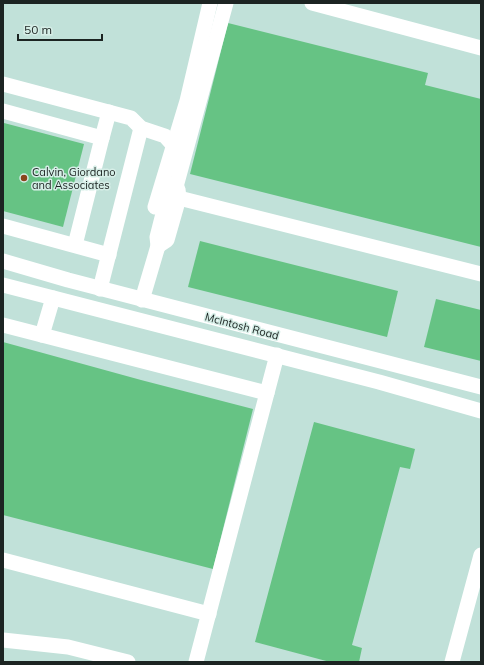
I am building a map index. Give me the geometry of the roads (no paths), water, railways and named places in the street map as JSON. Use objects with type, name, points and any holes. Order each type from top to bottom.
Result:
[{"type":"street","points":[[153,263],[149,233],[187,101],[210,3]]},
{"type":"street","points":[[142,300],[158,246],[157,237],[168,194],[177,183],[226,3]]},
{"type":"street","points":[[312,3],[481,48]]},
{"type":"street","points":[[3,84],[130,118],[141,128],[165,136],[173,146]]},
{"type":"street","points":[[3,111],[102,138]]},
{"type":"street","points":[[74,245],[109,112]]},
{"type":"street","points":[[100,289],[141,128]]},
{"type":"street","points":[[158,246],[166,240],[180,198],[177,183]]},
{"type":"street","points":[[180,198],[481,274]]},
{"type":"street","points":[[3,226],[109,255]]},
{"type":"street","name":"McIntosh Road","points":[[3,260],[100,289],[481,387]]},
{"type":"street","name":"McIntosh Road","points":[[3,285],[379,382],[481,411]]},
{"type":"street","points":[[42,335],[53,298]]},
{"type":"street","points":[[3,325],[267,394]]},
{"type":"street","points":[[196,662],[277,356]]},
{"type":"street","points":[[452,662],[475,597],[481,555]]},
{"type":"street","points":[[3,560],[209,614]]},
{"type":"street","points":[[3,640],[68,647],[128,662]]},
{"type":"place","name":"Calvin, Giordano and Associates","points":[[24,178]]}]
